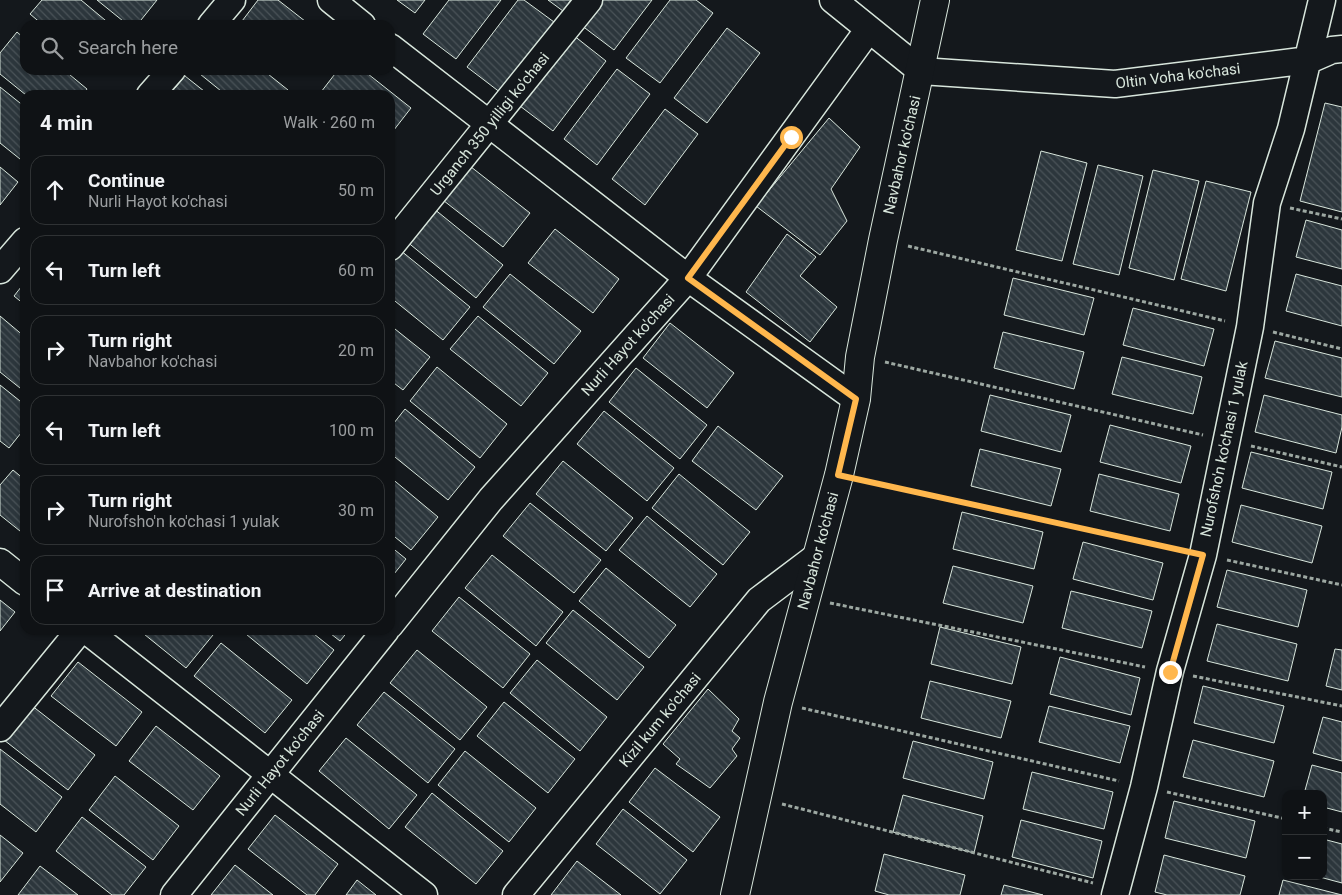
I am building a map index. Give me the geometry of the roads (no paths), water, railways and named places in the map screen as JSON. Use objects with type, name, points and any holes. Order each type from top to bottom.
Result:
[{"type":"main road","name":"Navbahor ko'chasi","points":[[734,895],[778,702],[838,475],[856,399],[860,357],[883,240],[935,0]]},
{"type":"street","points":[[215,20],[232,0]]},
{"type":"street","points":[[331,0],[356,20]]},
{"type":"street","name":"Urganch 350 yilligi ko'chasi","points":[[395,241],[589,0]]},
{"type":"street","points":[[833,0],[921,71]]},
{"type":"street","name":"Nurofsho'n ko'chasi 1 yulak","points":[[1116,892],[1144,787],[1170,672],[1203,555],[1250,327],[1267,204],[1291,129],[1322,0]]},
{"type":"street","name":"Nurli Hayot ko'chasi","points":[[395,619],[491,499],[688,278],[869,29]]},
{"type":"street","name":"Oltin Voha ko'chasi","points":[[921,71],[1115,84],[1309,60],[1332,50],[1342,49]]},
{"type":"street","points":[[395,51],[688,278],[856,399]]},
{"type":"street","points":[[154,90],[168,75]]},
{"type":"street","points":[[0,270],[20,247]]},
{"type":"street","name":"Kizil kum ko'chasi","points":[[516,895],[759,600],[816,557]]},
{"type":"street","points":[[0,562],[20,578]]},
{"type":"street","points":[[0,728],[76,635]]},
{"type":"street","points":[[92,635],[424,895]]},
{"type":"street","name":"Nurli Hayot ko'chasi","points":[[174,895],[382,635]]}]
